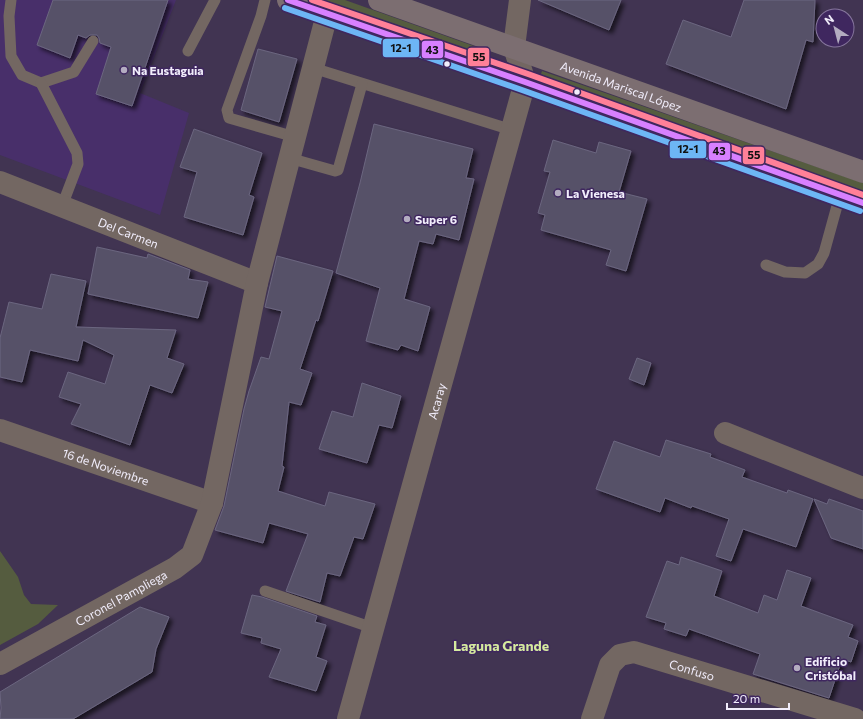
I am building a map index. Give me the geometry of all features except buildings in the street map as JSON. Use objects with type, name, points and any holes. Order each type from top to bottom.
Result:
[{"type":"highway","points":[[288,0],[525,82],[863,203]]},
{"type":"highway","name":"Avenida Mariscal López","points":[[379,0],[863,172]]},
{"type":"street","points":[[520,0],[514,47],[525,82]]},
{"type":"street","name":"Coronel Pampliega","points":[[0,664],[175,568],[192,555],[212,503],[257,283],[327,14]]},
{"type":"street","name":"Acaray","points":[[348,719],[525,82]]},
{"type":"street","name":"Del Carmen","points":[[0,182],[257,283]]},
{"type":"street","name":"16 de Noviembre","points":[[0,430],[212,503]]},
{"type":"street","points":[[725,433],[863,488]]},
{"type":"street","name":"Confuso","points":[[592,719],[610,664],[620,654],[634,652],[856,719]]},
{"type":"street","points":[[856,719],[863,702]]},
{"type":"lane","points":[[10,0],[9,16],[11,56],[22,76],[41,83],[74,72],[93,41]]},
{"type":"lane","points":[[188,51],[215,0]]},
{"type":"lane","points":[[265,0],[261,16],[227,110],[229,118],[295,137]]},
{"type":"lane","points":[[312,68],[512,130]]},
{"type":"lane","points":[[41,83],[77,152],[78,164],[62,206]]},
{"type":"lane","points":[[289,158],[335,171],[338,170],[362,84]]},
{"type":"lane","points":[[766,265],[785,272],[805,273],[818,264],[824,253],[840,195]]},
{"type":"lane","points":[[265,590],[373,628]]},
{"type":"shaded area","points":[[0,0],[176,0],[140,93],[189,113],[160,215],[0,155]]},
{"type":"green space","points":[[320,0],[345,0],[482,49],[484,52],[481,57]]},
{"type":"green space","points":[[542,71],[863,183],[863,192],[540,77]]},
{"type":"green space","points":[[0,551],[18,577],[24,595],[31,604],[58,605],[38,624],[0,645]]},
{"type":"transit line","name":"43","points":[[288,0],[525,82],[863,203]]},
{"type":"transit line","name":"55","points":[[312,0],[528,74],[863,195]]},
{"type":"transit line","name":"12-1","points":[[285,8],[522,90],[860,211]]},
{"type":"place","name":"Na Eustaguia","points":[[124,70]]},
{"type":"place","name":"La Vienesa","points":[[558,193]]},
{"type":"place","name":"Super 6","points":[[407,219]]},
{"type":"place","name":"Edificio Cristóbal","points":[[797,668]]},
{"type":"district","name":"Laguna Grande","points":[[501,645]]}]
